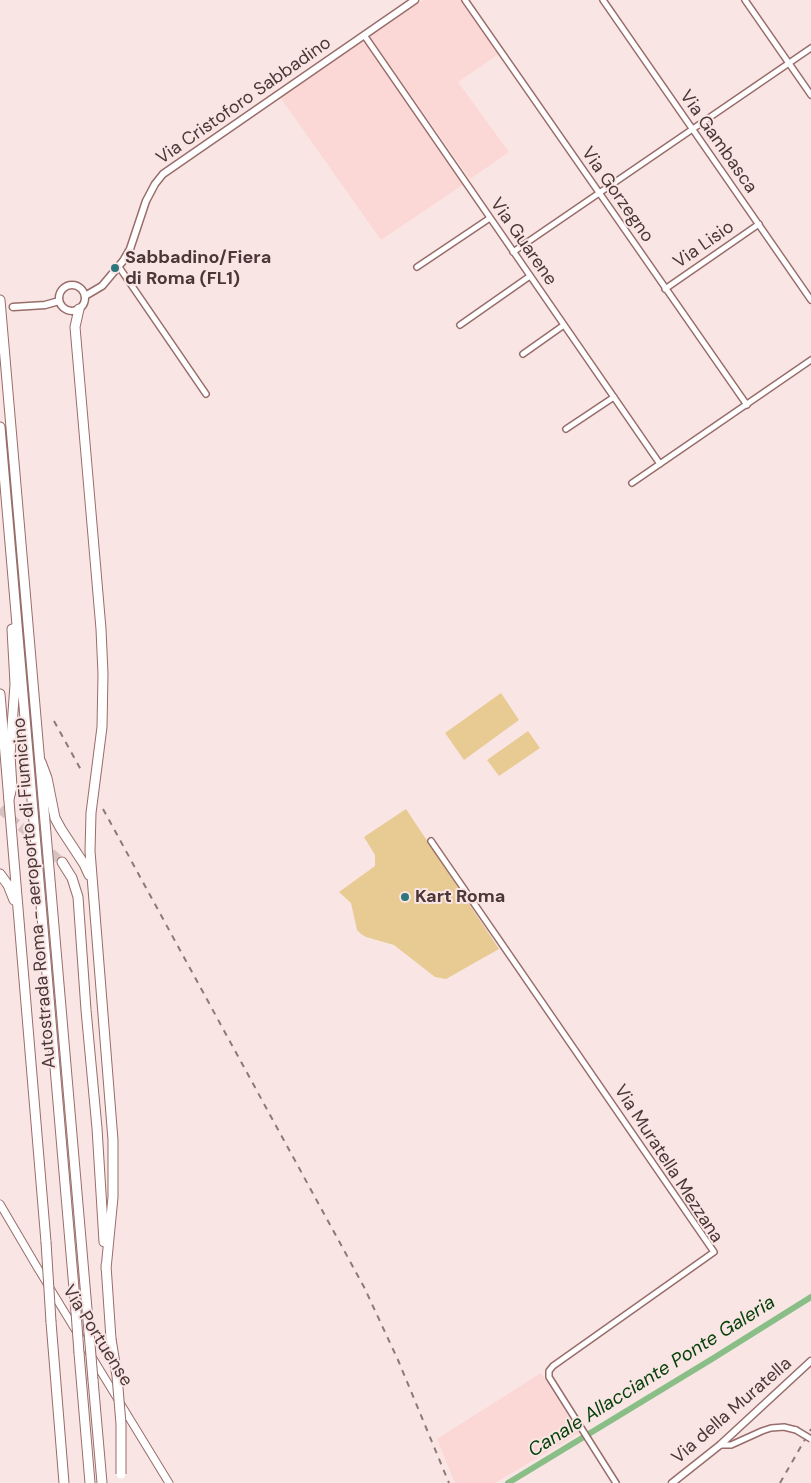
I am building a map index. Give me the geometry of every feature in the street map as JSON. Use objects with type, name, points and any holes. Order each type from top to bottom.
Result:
[{"type":"highway","name":"Autostrada Roma - aeroporto di Fiumicino","points":[[0,300],[102,1483]]},
{"type":"highway","points":[[79,309],[76,327],[104,682],[102,727],[90,813],[91,882],[112,1140],[113,1197],[106,1268]]},
{"type":"highway","name":"Autostrada Roma - aeroporto di Fiumicino","points":[[0,427],[90,1483]]},
{"type":"highway","points":[[9,799],[12,787],[10,755],[15,684],[12,642],[14,586]]},
{"type":"highway","points":[[0,694],[46,1242],[63,1483]]},
{"type":"highway","points":[[40,759],[47,778],[55,818],[84,864],[91,882]]},
{"type":"highway","points":[[62,862],[72,878],[78,897],[97,1128],[111,1339],[117,1376],[121,1424],[121,1478]]},
{"type":"highway","points":[[0,874],[12,892],[18,915]]},
{"type":"main road","name":"Via Portuense","points":[[0,1204],[169,1483]]},
{"type":"street","name":"Via Cristoforo Sabbadino","points":[[84,296],[102,286],[119,267],[130,248],[146,201],[155,184],[164,174],[415,0]]},
{"type":"street","name":"Via Gorzegno","points":[[465,0],[746,405]]},
{"type":"street","name":"Via Gambasca","points":[[603,0],[811,300]]},
{"type":"street","points":[[745,0],[811,95]]},
{"type":"street","name":"Via Guarene","points":[[364,35],[660,464]]},
{"type":"street","points":[[513,252],[811,48]]},
{"type":"street","points":[[417,266],[490,218]]},
{"type":"street","name":"Via Lisio","points":[[665,289],[759,224]]},
{"type":"street","points":[[119,267],[206,394]]},
{"type":"street","points":[[460,325],[530,276]]},
{"type":"street","points":[[70,285],[81,289],[84,296],[84,303],[79,309],[71,311],[60,305],[60,293],[70,285]]},
{"type":"street","points":[[13,307],[59,301]]},
{"type":"street","points":[[523,354],[564,325]]},
{"type":"street","points":[[632,483],[811,360]]},
{"type":"street","points":[[566,429],[614,397]]},
{"type":"street","name":"Via Muratella Mezzana","points":[[431,840],[714,1252],[553,1366],[549,1371],[548,1377],[616,1483]]},
{"type":"street","name":"Via della Muratella","points":[[672,1483],[720,1445],[811,1361]]},
{"type":"street","points":[[720,1445],[731,1445],[762,1431],[784,1427],[796,1430],[811,1439]]},
{"type":"shaded area","points":[[423,0],[462,0],[499,54],[458,82],[509,152],[470,179],[369,36]]},
{"type":"shaded area","points":[[364,40],[464,184],[381,240],[280,97]]},
{"type":"shaded area","points":[[501,693],[519,720],[464,760],[445,733]]},
{"type":"shaded area","points":[[528,731],[540,748],[499,776],[487,760]]},
{"type":"shaded area","name":"Kart Roma","points":[[406,809],[499,949],[446,979],[435,977],[394,945],[361,934],[357,930],[351,903],[339,892],[375,866],[375,855],[364,837]]},
{"type":"shaded area","points":[[541,1373],[579,1433],[495,1483],[455,1483],[437,1439]]},
{"type":"waterway","name":"Canale Allacciante Ponte Galeria","points":[[508,1483],[811,1297]]},
{"type":"tunnel","points":[[0,809],[62,862]]},
{"type":"railway","points":[[54,721],[81,770]]},
{"type":"railway","points":[[103,809],[364,1287],[398,1360],[449,1483]]},
{"type":"railway","points":[[780,1483],[811,1429]]},
{"type":"place","name":"Sabbadino/Fiera di Roma (FL1)","points":[[115,268]]},
{"type":"place","name":"Kart Roma","points":[[405,897]]}]
